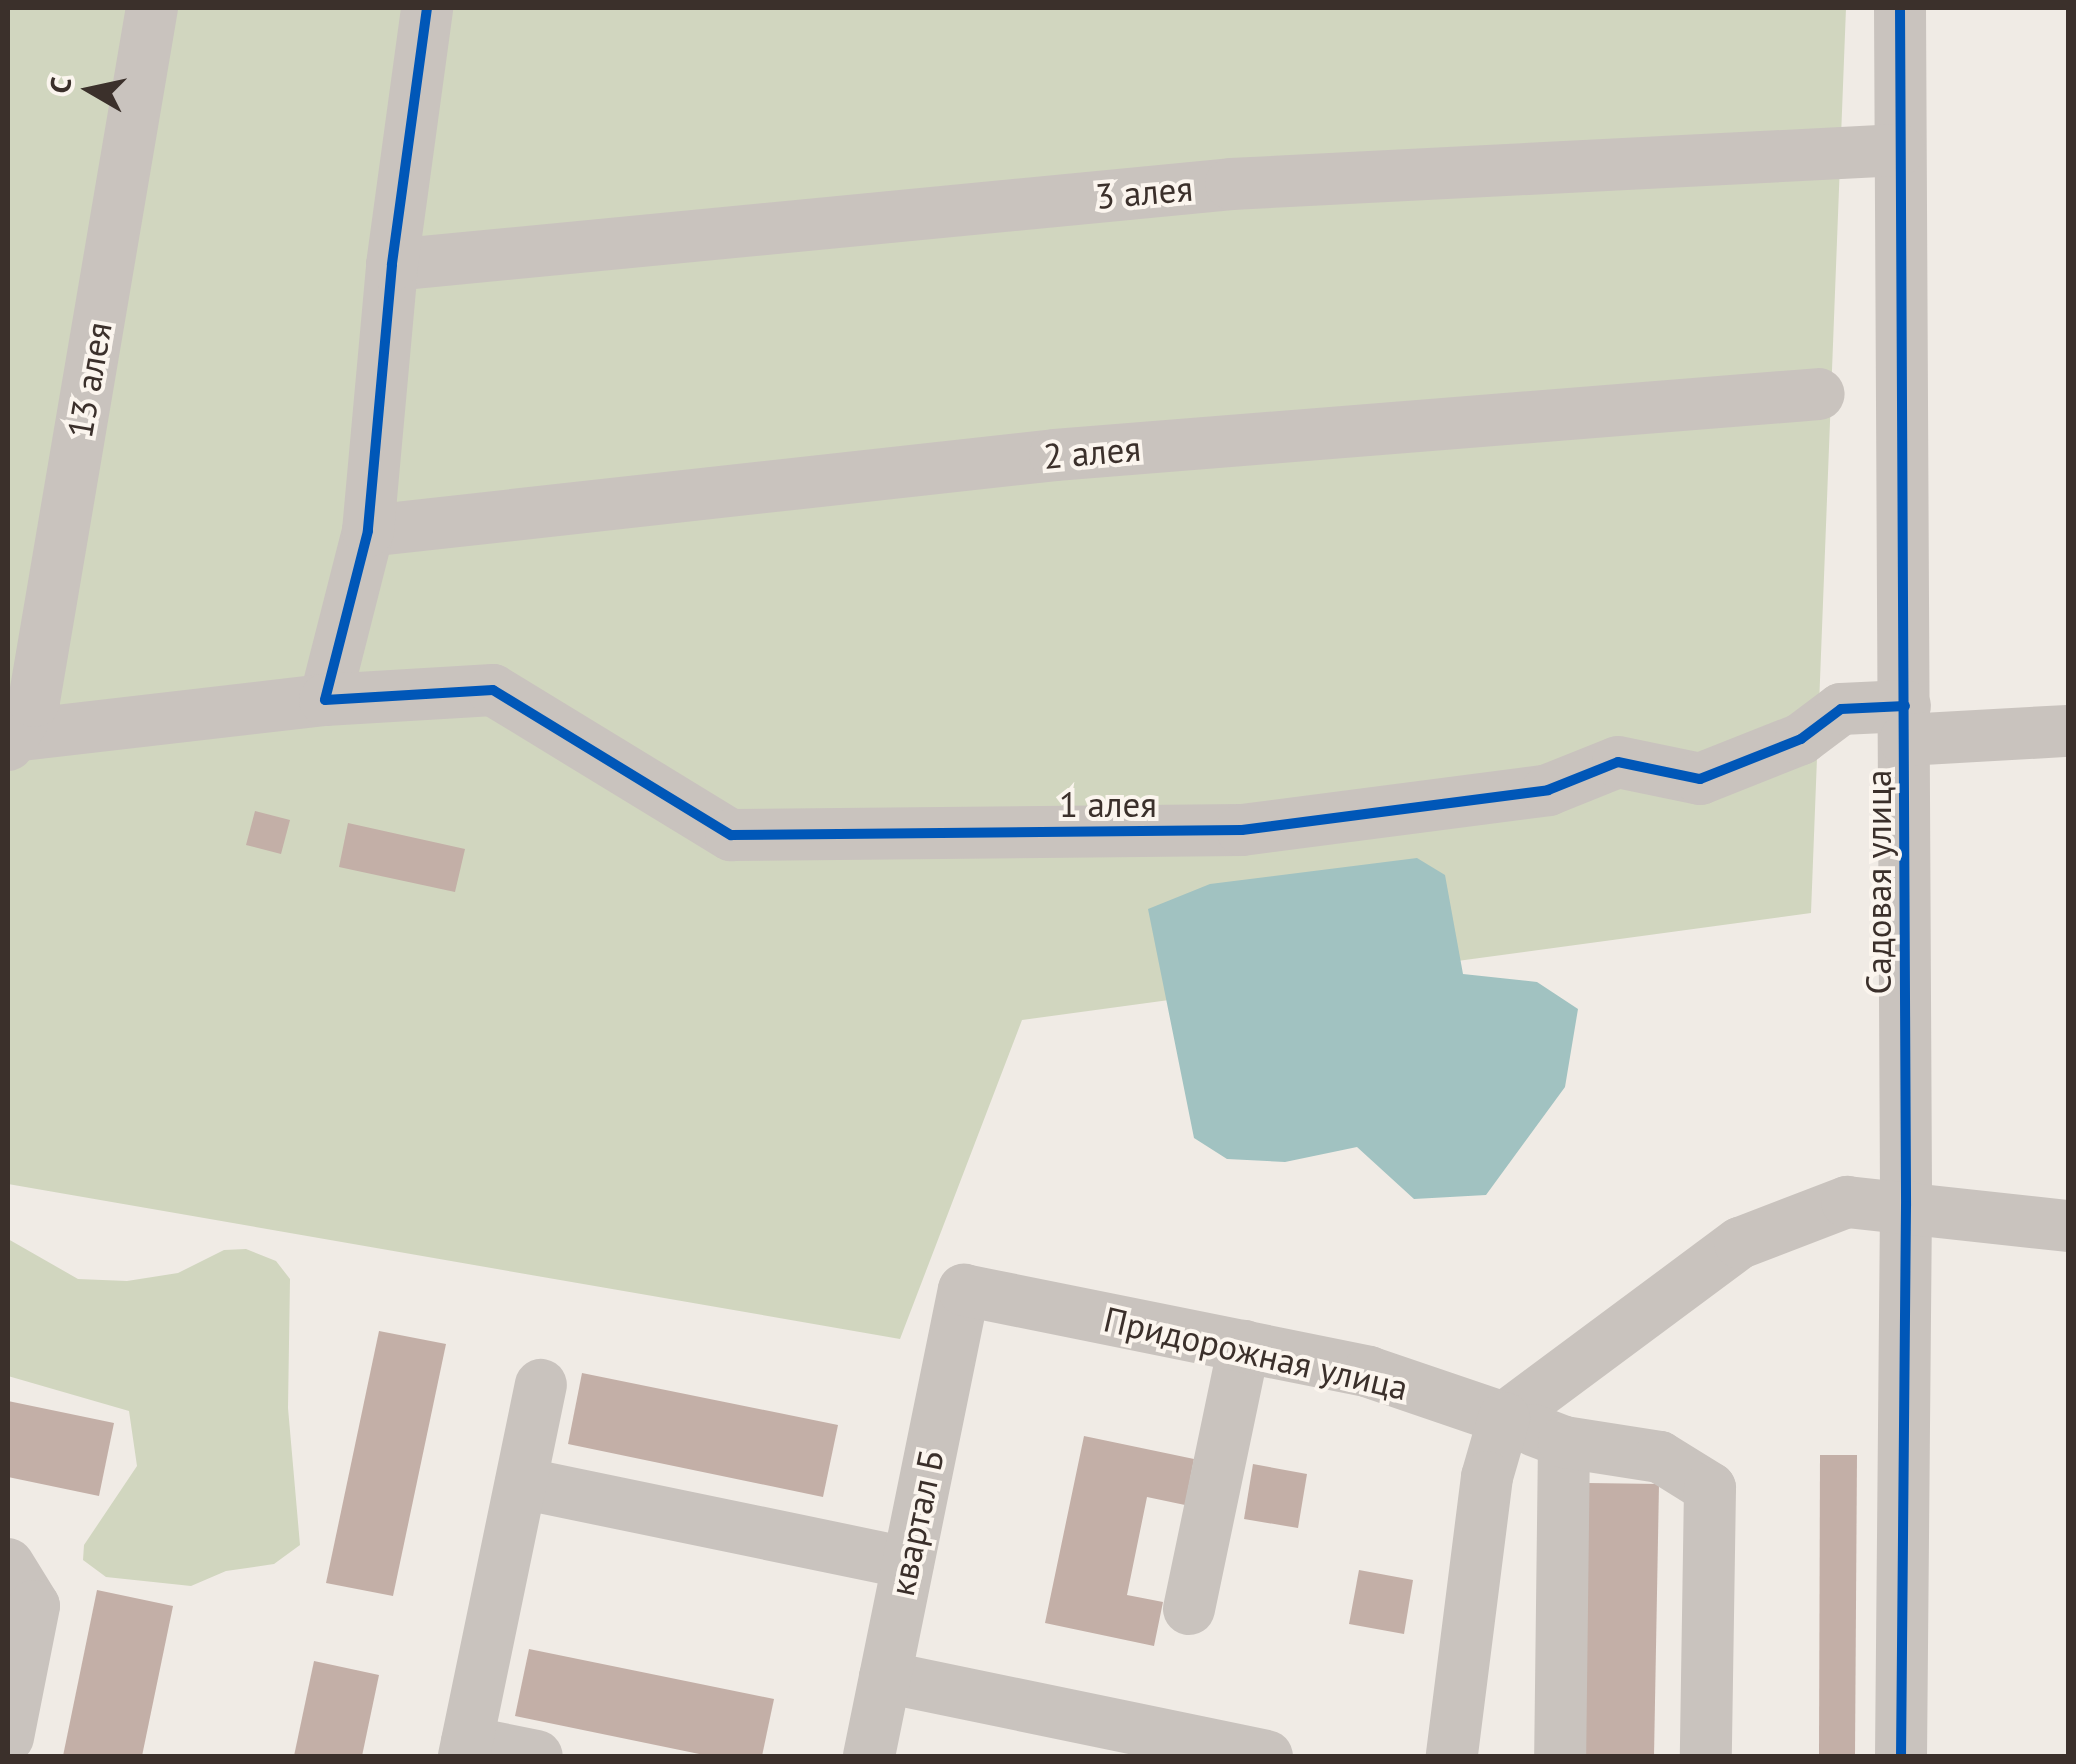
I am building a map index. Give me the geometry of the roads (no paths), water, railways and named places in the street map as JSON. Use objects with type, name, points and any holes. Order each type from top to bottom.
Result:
[{"type":"street","name":"13 алея","points":[[10,740],[34,702],[152,8]]},
{"type":"street","points":[[325,700],[368,531],[392,265],[427,8]]},
{"type":"street","name":"Садовая улица","points":[[1900,8],[1906,1206],[1901,1756]]},
{"type":"street","name":"3 алея","points":[[392,265],[1231,184],[1899,150]]},
{"type":"street","name":"2 алея","points":[[368,531],[1055,455],[1819,394]]},
{"type":"street","name":"1 алея","points":[[10,740],[325,700],[494,690],[731,834],[1242,830],[1548,790],[1618,762],[1700,779],[1801,739],[1841,708],[1905,723],[2068,731]]},
{"type":"street","points":[[1452,1756],[1487,1477],[1504,1418],[1740,1243],[1847,1202],[2068,1226]]},
{"type":"street","name":"Придорожная улица","points":[[964,1290],[1369,1372],[1564,1442],[1660,1458],[1710,1488],[1706,1756]]},
{"type":"street","name":"квартал Б","points":[[869,1756],[964,1290]]},
{"type":"street","points":[[1189,1610],[1244,1346]]},
{"type":"street","points":[[537,1756],[466,1749],[540,1386]]},
{"type":"street","points":[[1560,1756],[1564,1442]]},
{"type":"street","points":[[521,1484],[908,1564]]},
{"type":"street","points":[[8,1564],[34,1606],[8,1737]]},
{"type":"street","points":[[885,1677],[1267,1756]]},
{"type":"water","points":[[1417,858],[1445,875],[1463,974],[1537,982],[1578,1009],[1565,1087],[1486,1195],[1414,1199],[1357,1147],[1285,1162],[1227,1159],[1194,1138],[1148,909],[1210,884]]}]
